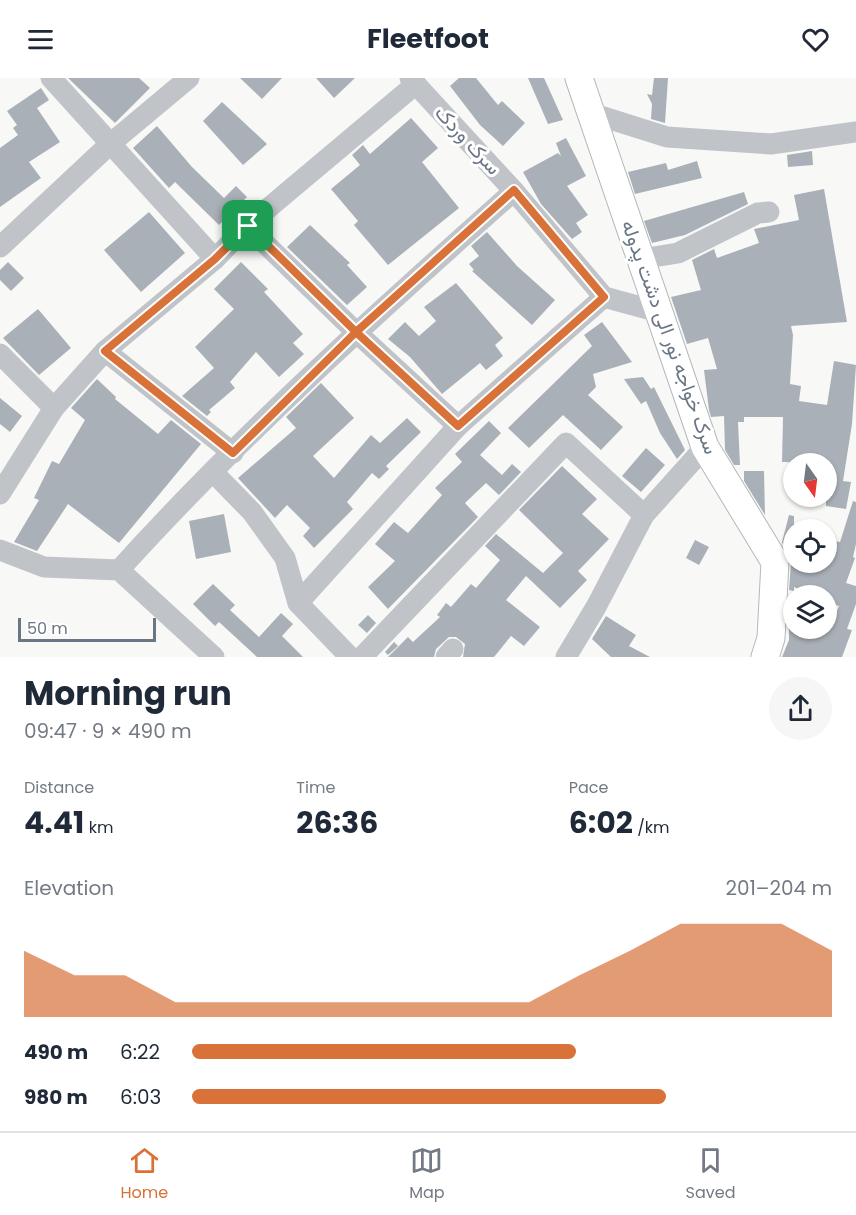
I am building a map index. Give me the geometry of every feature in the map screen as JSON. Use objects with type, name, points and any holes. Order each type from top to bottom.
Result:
[{"type":"main road","name":"سرک خواجه نور الی دشت پدوله","points":[[579,78],[705,447],[775,562],[771,638],[765,657]]},
{"type":"street","points":[[51,78],[215,259]]},
{"type":"street","points":[[0,247],[110,144],[189,78]]},
{"type":"street","points":[[0,494],[54,408],[105,351],[215,259],[248,226],[413,81]]},
{"type":"street","name":"سرک وردک","points":[[413,81],[514,190],[604,297]]},
{"type":"street","points":[[591,113],[667,137],[771,144],[856,132]]},
{"type":"street","points":[[119,570],[171,513],[356,332],[514,190]]},
{"type":"street","points":[[641,259],[678,253],[758,213],[769,212]]},
{"type":"street","points":[[248,226],[356,332],[458,426]]},
{"type":"street","points":[[298,603],[458,426],[604,297],[659,312]]},
{"type":"street","points":[[105,351],[233,453]]},
{"type":"street","points":[[0,354],[54,408]]},
{"type":"street","points":[[362,657],[566,443],[644,515]]},
{"type":"street","points":[[566,657],[596,607],[644,515],[705,447]]},
{"type":"street","points":[[213,472],[252,512],[285,558],[298,603],[350,657]]},
{"type":"street","points":[[0,550],[44,567],[119,570],[214,657]]},
{"type":"building","points":[[68,78],[139,78],[150,88],[115,123]]},
{"type":"building","points":[[240,78],[282,78],[262,99]]},
{"type":"building","points":[[316,78],[355,78],[334,98]]},
{"type":"building","points":[[459,78],[476,78],[498,105],[502,101],[525,123],[503,146],[480,125],[450,86]]},
{"type":"building","points":[[528,78],[544,78],[563,120],[548,124]]},
{"type":"building","points":[[654,78],[668,78],[665,123],[651,119],[652,104],[647,94],[652,95]]},
{"type":"building","points":[[41,88],[49,100],[37,108],[60,142],[29,162],[41,178],[0,207],[0,148],[18,135],[13,128],[17,125],[7,111]]},
{"type":"building","points":[[222,102],[267,144],[243,165],[203,121]]},
{"type":"building","points":[[411,118],[438,148],[422,162],[459,208],[388,265],[354,225],[358,221],[331,189],[360,165],[352,155],[363,145],[370,154]]},
{"type":"building","points":[[157,126],[192,167],[224,198],[236,186],[247,197],[219,225],[175,182],[169,188],[133,148]]},
{"type":"building","points":[[566,138],[586,176],[567,186],[588,215],[576,223],[582,232],[572,239],[541,204],[523,172],[558,153],[561,156],[556,143]]},
{"type":"building","points":[[812,151],[813,165],[788,167],[787,155]]},
{"type":"building","points":[[697,161],[702,178],[635,194],[628,172],[666,163],[668,170]]},
{"type":"building","points":[[824,189],[847,322],[791,326],[793,335],[790,384],[801,386],[799,401],[827,405],[834,361],[856,365],[852,424],[843,481],[851,482],[846,509],[833,507],[837,507],[837,453],[783,453],[782,462],[783,417],[744,417],[744,422],[738,422],[740,465],[734,465],[725,450],[724,416],[711,417],[709,410],[704,370],[717,369],[708,338],[687,344],[671,297],[701,290],[692,260],[714,249],[717,258],[759,243],[754,229],[799,220],[794,195]]},
{"type":"building","points":[[744,192],[748,204],[685,235],[652,243],[644,221]]},
{"type":"building","points":[[149,212],[185,253],[141,292],[104,250]]},
{"type":"building","points":[[310,225],[350,263],[347,265],[367,287],[347,305],[287,247]]},
{"type":"building","points":[[487,232],[517,266],[555,300],[532,325],[472,271],[474,270],[469,264],[479,256],[471,246]]},
{"type":"building","points":[[8,262],[24,278],[11,291],[0,280],[0,270]]},
{"type":"building","points":[[241,262],[268,289],[264,292],[303,334],[293,343],[304,354],[279,377],[256,352],[230,382],[235,388],[209,410],[211,412],[207,416],[182,396],[214,368],[195,347],[234,309],[214,289]]},
{"type":"building","points":[[456,283],[503,338],[495,345],[503,356],[486,370],[480,363],[442,394],[410,357],[388,339],[405,322],[419,336],[436,321],[424,307]]},
{"type":"building","points":[[38,309],[71,348],[39,375],[3,338]]},
{"type":"building","points":[[602,322],[632,362],[593,374],[596,387],[588,395],[623,427],[601,450],[563,415],[529,448],[508,428],[592,346],[584,335]]},
{"type":"building","points":[[643,377],[651,389],[654,387],[685,450],[677,459],[660,433],[646,401],[641,404],[624,379]]},
{"type":"building","points":[[97,379],[116,397],[115,399],[158,434],[171,420],[201,444],[119,543],[68,504],[37,551],[14,542],[39,500],[34,498],[52,461],[59,464],[85,420],[71,408]]},
{"type":"building","points":[[321,383],[354,418],[313,456],[334,478],[371,435],[380,443],[407,418],[421,432],[386,466],[389,469],[379,479],[372,473],[347,502],[353,509],[314,548],[303,536],[310,528],[287,505],[275,518],[238,478],[296,428],[286,417]]},
{"type":"building","points":[[0,398],[22,416],[10,432],[0,424]]},
{"type":"building","points":[[489,421],[501,433],[480,455],[502,475],[512,464],[521,472],[499,495],[486,483],[465,503],[478,517],[388,609],[368,587],[395,561],[375,544],[394,522],[408,533],[442,495],[435,488],[462,462],[455,454]]},
{"type":"building","points":[[646,448],[665,465],[641,492],[622,476]]},
{"type":"building","points":[[562,466],[597,499],[582,514],[609,539],[578,571],[587,580],[560,608],[526,576],[506,600],[540,627],[524,646],[511,636],[494,657],[463,657],[465,644],[456,637],[449,637],[436,649],[434,657],[388,657],[408,637],[413,642],[440,617],[437,615],[446,603],[451,607],[471,584],[476,588],[500,560],[485,546],[496,534],[543,573],[563,553],[519,510]]},
{"type":"building","points":[[744,471],[764,471],[765,515],[744,481]]},
{"type":"building","points":[[853,501],[856,502],[856,544],[853,557],[855,558],[846,583],[856,586],[856,604],[847,629],[852,630],[842,657],[782,657],[789,639],[837,639],[839,606],[837,605],[837,585],[789,585],[790,573],[837,573],[837,541],[840,542]]},
{"type":"building","points":[[224,514],[231,552],[196,559],[189,521]]},
{"type":"building","points":[[695,540],[709,547],[699,565],[686,558]]},
{"type":"building","points":[[213,584],[235,605],[230,610],[259,637],[281,613],[293,624],[282,636],[303,657],[257,657],[219,622],[215,626],[193,604]]},
{"type":"building","points":[[368,615],[376,623],[367,633],[358,625]]},
{"type":"building","points":[[606,616],[636,635],[629,646],[650,657],[611,657],[592,639]]},
{"type":"building","points":[[394,642],[398,646],[388,655],[385,652]]},
{"type":"route","points":[[248,226],[215,259],[105,351],[233,453],[356,332],[514,190],[604,297],[458,426],[356,332],[248,226]]}]
